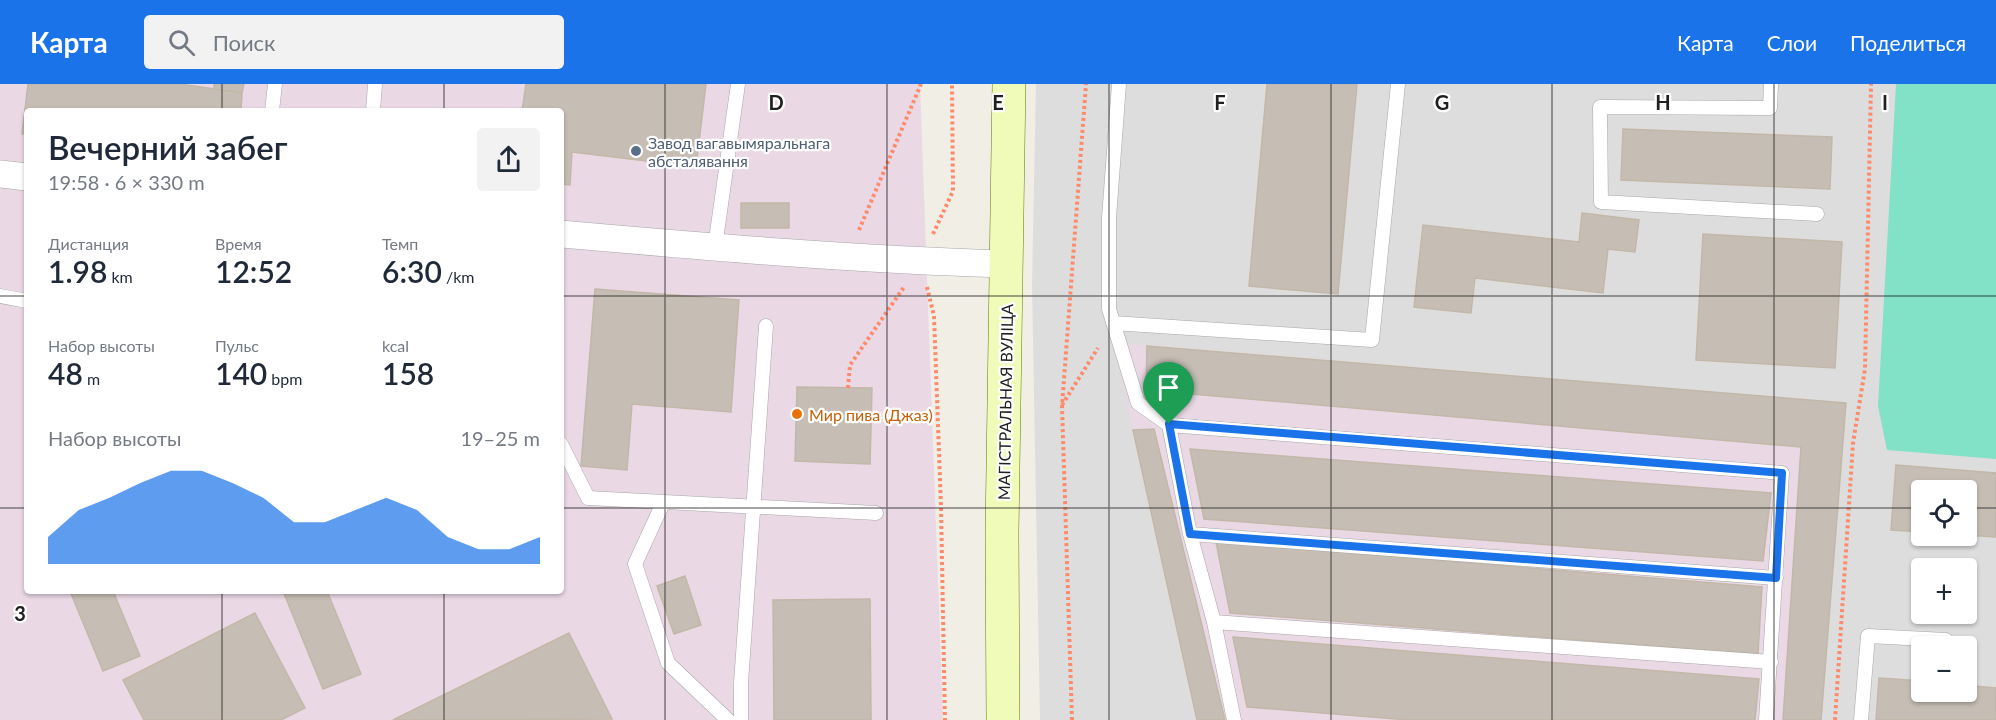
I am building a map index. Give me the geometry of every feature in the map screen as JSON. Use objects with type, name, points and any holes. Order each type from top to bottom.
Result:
[{"type":"main road","name":"МАГІСТРАЛЬНАЯ ВУЛІЦА","points":[[1003,720],[1002,532],[1009,84]]},
{"type":"street","points":[[0,174],[24,177]]},
{"type":"street","points":[[564,234],[921,262],[1007,264]]},
{"type":"lane","points":[[272,108],[274,84]]},
{"type":"lane","points":[[373,108],[375,84]]},
{"type":"lane","points":[[715,247],[738,84]]},
{"type":"lane","points":[[1119,84],[1109,218],[1108,309],[1138,403],[1169,424],[1782,473],[1766,720]]},
{"type":"lane","points":[[1113,323],[1372,340],[1398,84]]},
{"type":"lane","points":[[1771,84],[1770,108],[1600,107],[1601,202],[1817,214]]},
{"type":"lane","points":[[0,296],[24,301]]},
{"type":"lane","points":[[741,720],[766,326]]},
{"type":"lane","points":[[1169,424],[1190,534],[1214,622],[1234,720]]},
{"type":"lane","points":[[564,450],[588,498],[876,513]]},
{"type":"lane","points":[[663,503],[635,564],[668,663],[728,720]]},
{"type":"lane","points":[[1190,534],[1776,578]]},
{"type":"lane","points":[[1214,622],[1771,662]]},
{"type":"lane","points":[[1861,720],[1868,636],[1911,638]]},
{"type":"path","points":[[857,234],[921,84]]},
{"type":"path","points":[[848,388],[850,364],[921,262],[953,191],[952,84]]},
{"type":"path","points":[[1072,720],[1062,406],[1086,84]]},
{"type":"path","points":[[1835,720],[1853,443],[1865,369],[1870,84]]},
{"type":"path","points":[[921,262],[934,316],[945,720]]},
{"type":"path","points":[[1062,406],[1113,323]]},
{"type":"shaded area","points":[[0,84],[920,84],[943,720],[0,720]]},
{"type":"shaded area","points":[[1036,84],[1996,84],[1996,720],[1040,720],[1032,284]]},
{"type":"shaded area","points":[[1114,343],[1846,403],[1821,720],[1197,720]]},
{"type":"green space","points":[[1896,84],[1996,84],[1996,459],[1887,450],[1878,406]]},
{"type":"building","points":[[28,84],[180,84],[242,93],[241,108],[25,108]]},
{"type":"building","points":[[214,84],[244,84],[242,93],[214,89]]},
{"type":"building","points":[[526,84],[706,84],[696,167],[572,152],[570,185],[564,184],[564,108],[522,108]]},
{"type":"building","points":[[1267,84],[1357,84],[1338,294],[1249,286]]},
{"type":"building","points":[[1623,129],[1832,137],[1830,189],[1621,180]]},
{"type":"building","points":[[741,203],[789,203],[789,228],[741,228]]},
{"type":"building","points":[[1582,213],[1639,220],[1635,252],[1608,249],[1603,293],[1475,278],[1471,313],[1414,307],[1423,225],[1579,242]]},
{"type":"building","points":[[1703,234],[1842,242],[1835,368],[1696,360]]},
{"type":"building","points":[[595,289],[739,300],[731,412],[632,404],[627,470],[581,466]]},
{"type":"building","points":[[1147,346],[1846,403],[1821,720],[1783,720],[1801,447],[1146,390]]},
{"type":"building","points":[[797,387],[872,388],[870,464],[795,461]]},
{"type":"building","points":[[1154,429],[1225,720],[1197,720],[1133,430]]},
{"type":"building","points":[[1190,449],[1771,493],[1763,561],[1204,519]]},
{"type":"building","points":[[1896,465],[1996,473],[1996,537],[1977,536],[1977,480],[1911,480],[1911,531],[1891,530]]},
{"type":"building","points":[[1216,542],[1762,587],[1758,654],[1230,613]]},
{"type":"building","points":[[685,576],[701,625],[674,634],[657,586]]},
{"type":"building","points":[[71,594],[114,594],[140,656],[103,671]]},
{"type":"building","points":[[284,594],[328,594],[361,674],[323,689]]},
{"type":"building","points":[[870,599],[871,720],[774,720],[773,600]]},
{"type":"building","points":[[255,613],[305,708],[281,720],[144,720],[123,680]]},
{"type":"building","points":[[569,633],[612,719],[393,720]]},
{"type":"building","points":[[1233,637],[1759,679],[1755,720],[1409,720],[1247,707]]},
{"type":"building","points":[[1879,678],[1911,680],[1911,702],[1977,702],[1977,686],[1996,688],[1996,720],[1876,720]]},
{"type":"place","name":"Завод вагавымяральнага абсталявання","points":[[636,151]]},
{"type":"place","name":"Мир пива (Джаз)","points":[[797,414]]},
{"type":"route","points":[[1169,424],[1782,473],[1776,578],[1190,534],[1169,424]]}]
